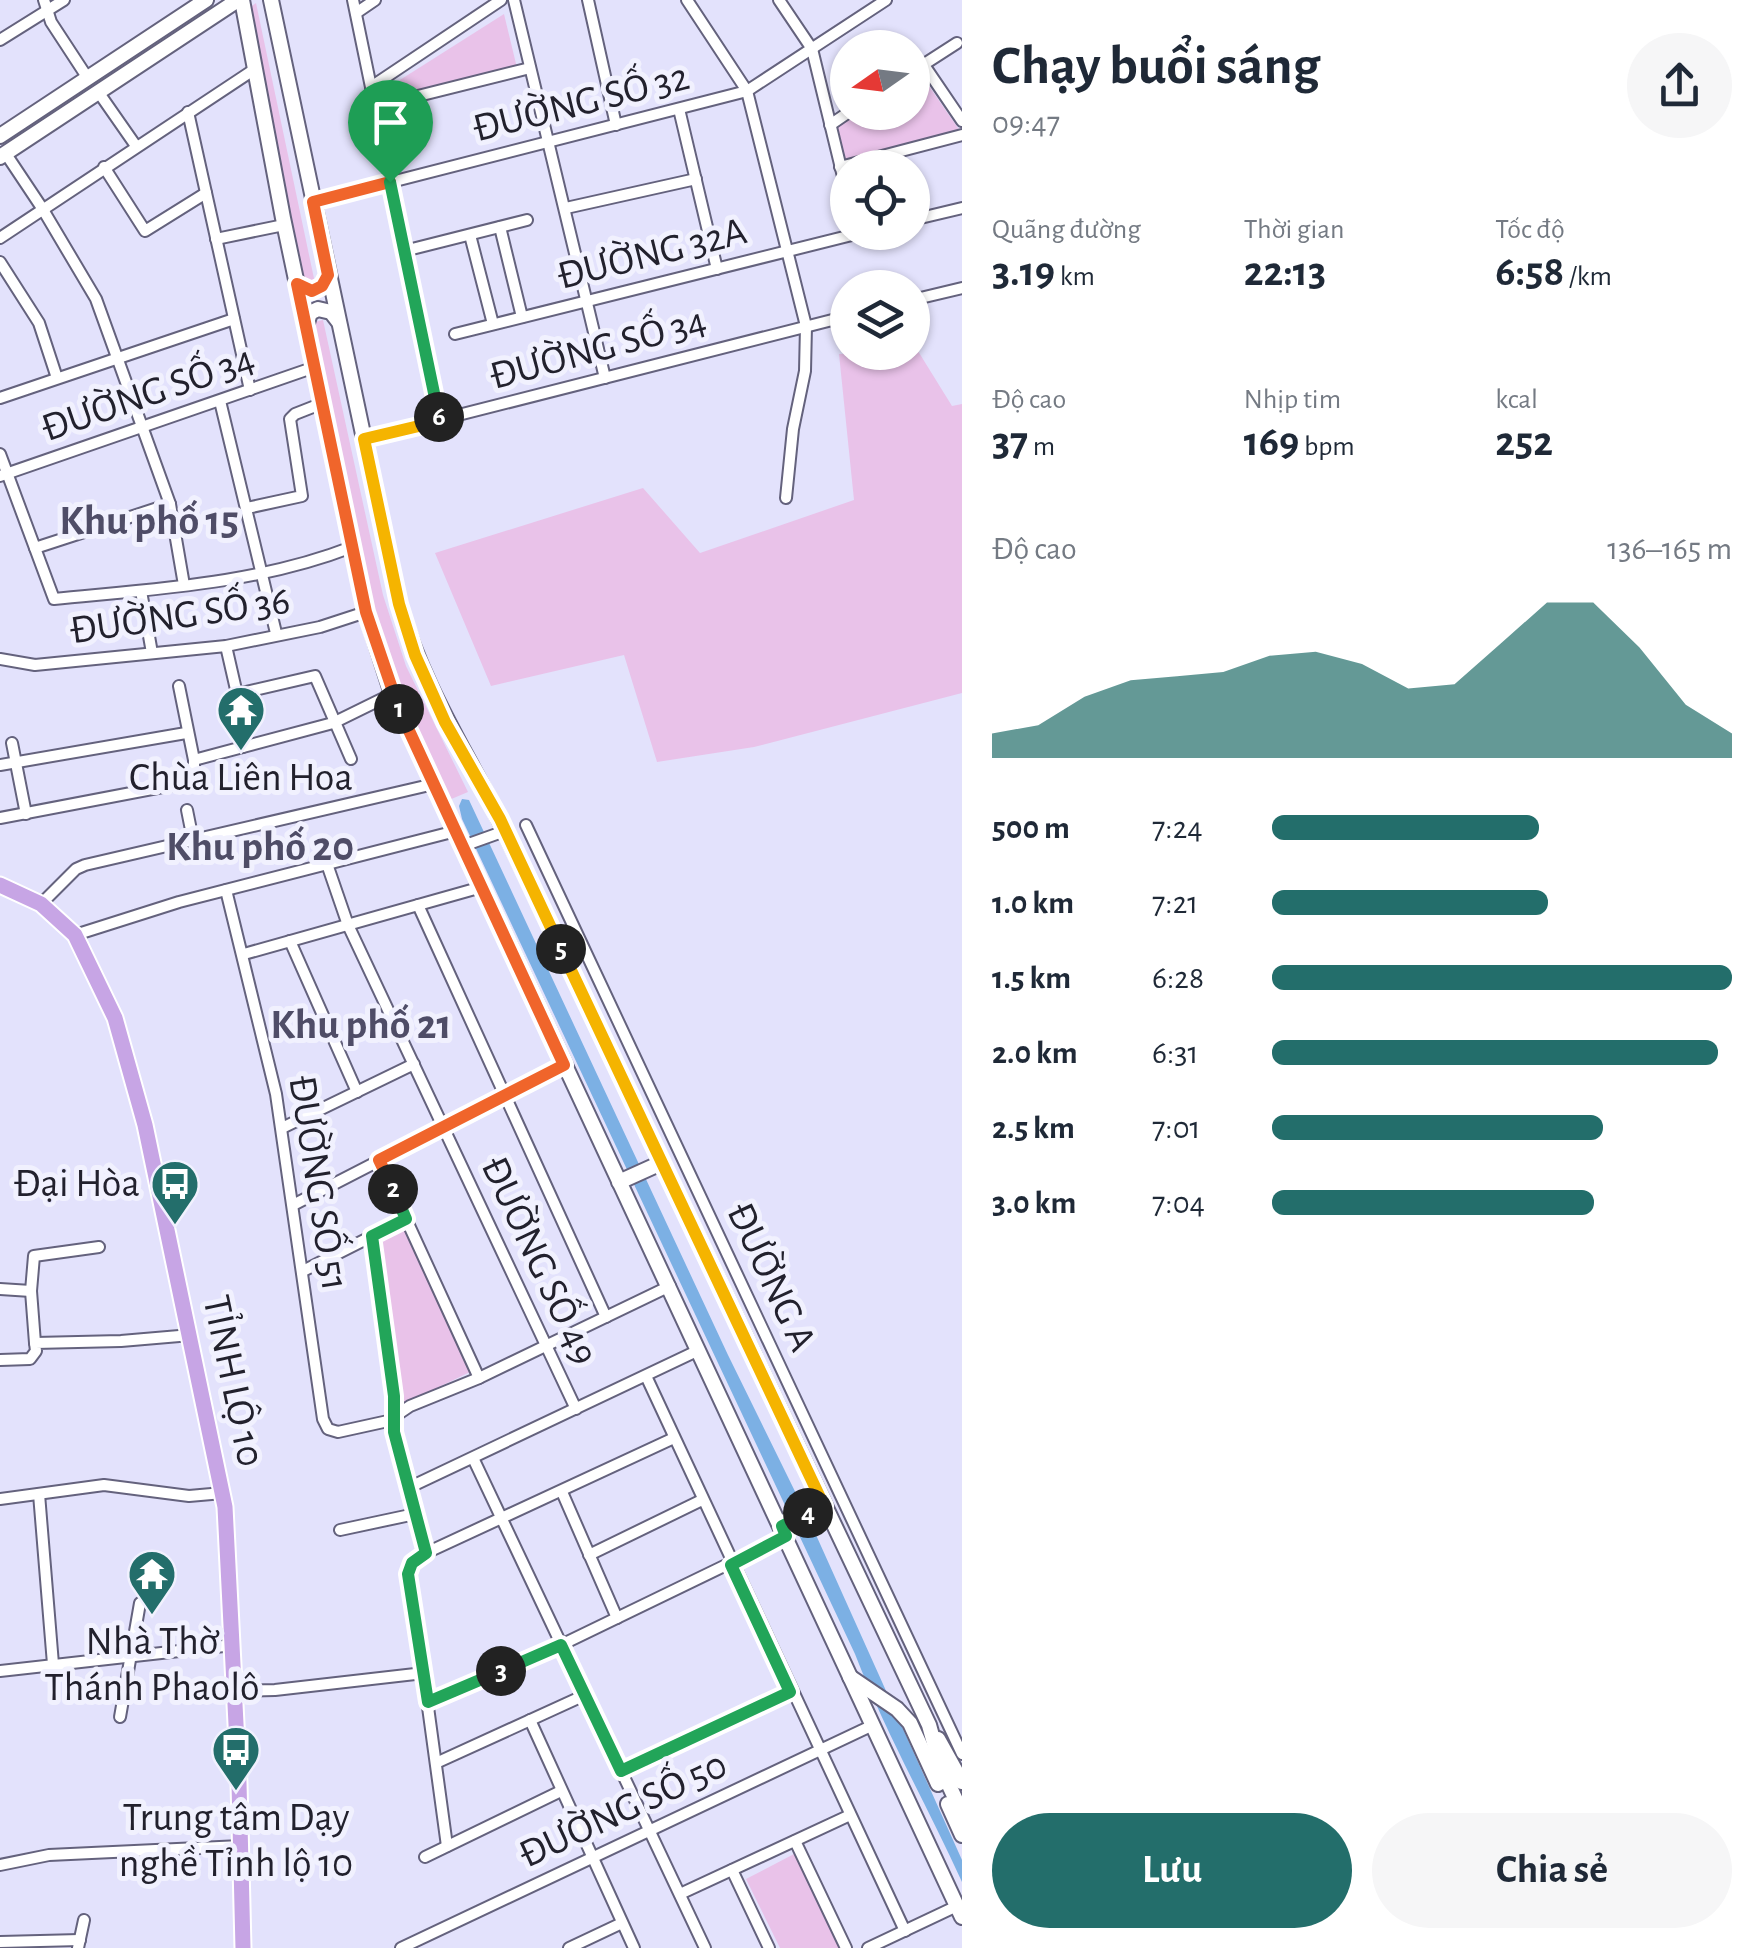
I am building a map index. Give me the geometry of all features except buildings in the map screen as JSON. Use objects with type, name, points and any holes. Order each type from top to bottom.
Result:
[{"type":"main road","points":[[0,136],[206,0]]},
{"type":"main road","points":[[3,156],[240,0],[366,612],[392,694],[466,845],[564,1065],[623,1180],[871,1726],[960,1912]]},
{"type":"main road","points":[[271,0],[399,604],[415,655],[930,1728],[962,1782]]},
{"type":"main road","points":[[247,28],[251,16],[258,11],[274,16]]},
{"type":"main road","points":[[297,284],[312,291],[322,286],[328,275]]},
{"type":"main road","points":[[306,326],[310,313],[318,309],[330,312],[338,322]]},
{"type":"main road","name":"TỈNH LỘ 10","points":[[0,885],[40,904],[74,935],[115,1018],[145,1125],[223,1494],[236,1691],[243,1948]]},
{"type":"main road","points":[[623,1180],[657,1164]]},
{"type":"main road","points":[[784,1531],[824,1506]]},
{"type":"main road","points":[[848,1675],[910,1722],[962,1835]]},
{"type":"main road","points":[[930,1728],[941,1768],[962,1813]]},
{"type":"street","points":[[0,40],[45,5],[64,0]]},
{"type":"street","points":[[352,0],[440,421]]},
{"type":"street","points":[[356,13],[375,0]]},
{"type":"street","points":[[371,87],[502,0]]},
{"type":"street","points":[[514,0],[605,378]]},
{"type":"street","points":[[588,0],[616,125]]},
{"type":"street","points":[[687,0],[747,91],[806,326],[806,371],[793,429],[786,498]]},
{"type":"street","points":[[779,0],[812,48],[830,125]]},
{"type":"street","name":"ĐƯỜNG SỐ 32","points":[[313,202],[747,91],[886,0]]},
{"type":"street","points":[[45,5],[88,77]]},
{"type":"street","points":[[0,24],[21,25]]},
{"type":"street","points":[[930,61],[958,44]]},
{"type":"street","points":[[374,106],[530,68]]},
{"type":"street","points":[[0,238],[255,70]]},
{"type":"street","points":[[930,74],[962,121]]},
{"type":"street","points":[[99,93],[136,146]]},
{"type":"street","points":[[679,108],[717,268]]},
{"type":"street","points":[[188,112],[250,390]]},
{"type":"street","points":[[903,150],[962,134]]},
{"type":"street","points":[[3,156],[42,208],[96,300],[170,504],[184,585]]},
{"type":"street","points":[[104,167],[145,231],[206,193]]},
{"type":"street","points":[[566,208],[696,178]]},
{"type":"street","points":[[930,216],[962,208]]},
{"type":"street","points":[[404,251],[528,220]]},
{"type":"street","points":[[216,238],[284,224]]},
{"type":"street","points":[[500,228],[522,317]]},
{"type":"street","points":[[470,235],[493,324]]},
{"type":"street","name":"ĐƯỜNG 32A","points":[[455,334],[830,240]]},
{"type":"street","points":[[0,262],[39,323],[57,378]]},
{"type":"street","points":[[930,296],[962,288]]},
{"type":"street","points":[[0,398],[234,319]]},
{"type":"street","name":"ĐƯỜNG SỐ 34","points":[[364,439],[830,320]]},
{"type":"street","name":"ĐƯỜNG SỐ 34","points":[[4,475],[315,368]]},
{"type":"street","points":[[220,401],[276,634]]},
{"type":"street","points":[[246,508],[302,496],[290,420],[322,403]]},
{"type":"street","points":[[0,454],[4,475],[54,599],[263,576],[310,564],[352,547]]},
{"type":"street","points":[[35,548],[170,504]]},
{"type":"street","points":[[142,590],[152,653]]},
{"type":"street","name":"ĐƯỜNG SỐ 36","points":[[0,659],[35,665],[226,646],[320,627],[366,612]]},
{"type":"street","points":[[226,646],[243,747]]},
{"type":"street","points":[[237,694],[315,676],[351,759]]},
{"type":"street","points":[[0,818],[194,781],[194,760],[179,686]]},
{"type":"street","points":[[194,760],[333,723],[392,694]]},
{"type":"street","points":[[0,765],[186,733]]},
{"type":"street","points":[[12,744],[26,814]]},
{"type":"street","points":[[40,904],[80,867],[434,784]]},
{"type":"street","points":[[186,810],[193,840]]},
{"type":"street","name":"ĐƯỜNG A","points":[[526,824],[962,1754]]},
{"type":"street","points":[[74,935],[226,890],[456,831]]},
{"type":"street","points":[[466,845],[501,832]]},
{"type":"street","name":"ĐƯỜNG SỐ 49","points":[[327,864],[348,925],[576,1409]]},
{"type":"street","points":[[244,954],[482,887]]},
{"type":"street","name":"ĐƯỜNG SỐ 51","points":[[226,890],[282,1128],[323,1420],[328,1429],[338,1432],[393,1419]]},
{"type":"street","points":[[418,906],[606,1317]]},
{"type":"street","points":[[290,941],[357,1092]]},
{"type":"street","points":[[282,1128],[414,1064]]},
{"type":"street","points":[[293,1205],[564,1065]]},
{"type":"street","points":[[379,1160],[479,1378]]},
{"type":"street","points":[[304,1270],[406,1219]]},
{"type":"street","points":[[372,1236],[394,1396],[393,1419],[426,1553]]},
{"type":"street","points":[[0,1360],[30,1359],[36,1351],[31,1291],[34,1256],[100,1248]]},
{"type":"street","points":[[393,1419],[410,1406],[479,1378],[670,1286]]},
{"type":"street","points":[[0,1289],[31,1291]]},
{"type":"street","points":[[35,1343],[190,1336]]},
{"type":"street","points":[[408,1488],[699,1350]]},
{"type":"street","points":[[646,1376],[904,1931]]},
{"type":"street","points":[[447,1846],[409,1568],[426,1553],[674,1438]]},
{"type":"street","points":[[473,1458],[706,1948]]},
{"type":"street","points":[[0,1499],[104,1485],[189,1496],[223,1494]]},
{"type":"street","points":[[562,1492],[617,1618]]},
{"type":"street","points":[[38,1494],[53,1664]]},
{"type":"street","points":[[589,1555],[702,1500]]},
{"type":"street","points":[[340,1530],[415,1514]]},
{"type":"street","points":[[428,1702],[731,1565],[784,1531]]},
{"type":"street","points":[[120,1717],[140,1604]]},
{"type":"street","points":[[0,1671],[233,1645]]},
{"type":"street","points":[[236,1691],[424,1673]]},
{"type":"street","points":[[621,1771],[790,1692]]},
{"type":"street","points":[[436,1763],[585,1695]]},
{"type":"street","points":[[530,1720],[634,1948]]},
{"type":"street","name":"ĐƯỜNG SỐ 50","points":[[401,1948],[871,1726]]},
{"type":"street","points":[[424,1857],[561,1791]]},
{"type":"street","points":[[680,1894],[848,1816]]},
{"type":"street","points":[[794,1841],[846,1948]]},
{"type":"street","points":[[0,1865],[49,1855],[241,1846]]},
{"type":"street","points":[[732,1870],[770,1948]]},
{"type":"street","points":[[868,1948],[960,1912]]},
{"type":"street","points":[[0,1942],[79,1944],[84,1920]]},
{"type":"street","points":[[569,1948],[622,1923]]},
{"type":"shaded area","points":[[256,3],[316,288],[304,292],[245,11]]},
{"type":"shaded area","points":[[504,14],[517,68],[386,104],[381,92]]},
{"type":"shaded area","points":[[930,88],[960,131],[887,150],[842,150],[838,130],[930,130]]},
{"type":"shaded area","points":[[323,320],[383,595],[406,666],[468,792],[449,800],[410,719],[368,606],[310,323]]},
{"type":"shaded area","points":[[841,370],[930,370],[952,406],[962,404],[962,693],[754,747],[657,762],[624,655],[491,686],[435,553],[643,488],[700,553],[854,500]]},
{"type":"shaded area","points":[[405,1228],[470,1372],[402,1405],[380,1242]]},
{"type":"shaded area","points":[[794,1854],[840,1948],[780,1948],[746,1879]]},
{"type":"water","points":[[462,799],[469,800],[812,1526],[962,1860],[962,1882],[462,819]]},
{"type":"place","name":"Chùa Liên Hoa","points":[[241,752]]},
{"type":"place","name":"Đại Hòa","points":[[175,1226]]},
{"type":"place","name":"Nhà Thờ Thánh Phaolô","points":[[152,1616]]},
{"type":"place","name":"Trung tâm Dạy nghề Tỉnh lộ 10","points":[[236,1792]]},
{"type":"district","name":"Khu phố 15","points":[[149,521]]},
{"type":"district","name":"Khu phố 20","points":[[260,847]]},
{"type":"district","name":"Khu phố 21","points":[[361,1025]]},
{"type":"route","points":[[390,182],[440,421],[364,439],[406,629],[430,690],[505,830],[824,1506],[782,1526],[786,1536],[731,1565],[790,1692],[621,1771],[561,1645],[428,1702],[409,1583],[409,1568],[426,1553],[394,1432],[394,1396],[372,1236],[406,1219],[379,1160],[564,1065],[392,694],[366,612],[297,284],[312,291],[322,286],[328,275],[313,202],[390,182]]}]
